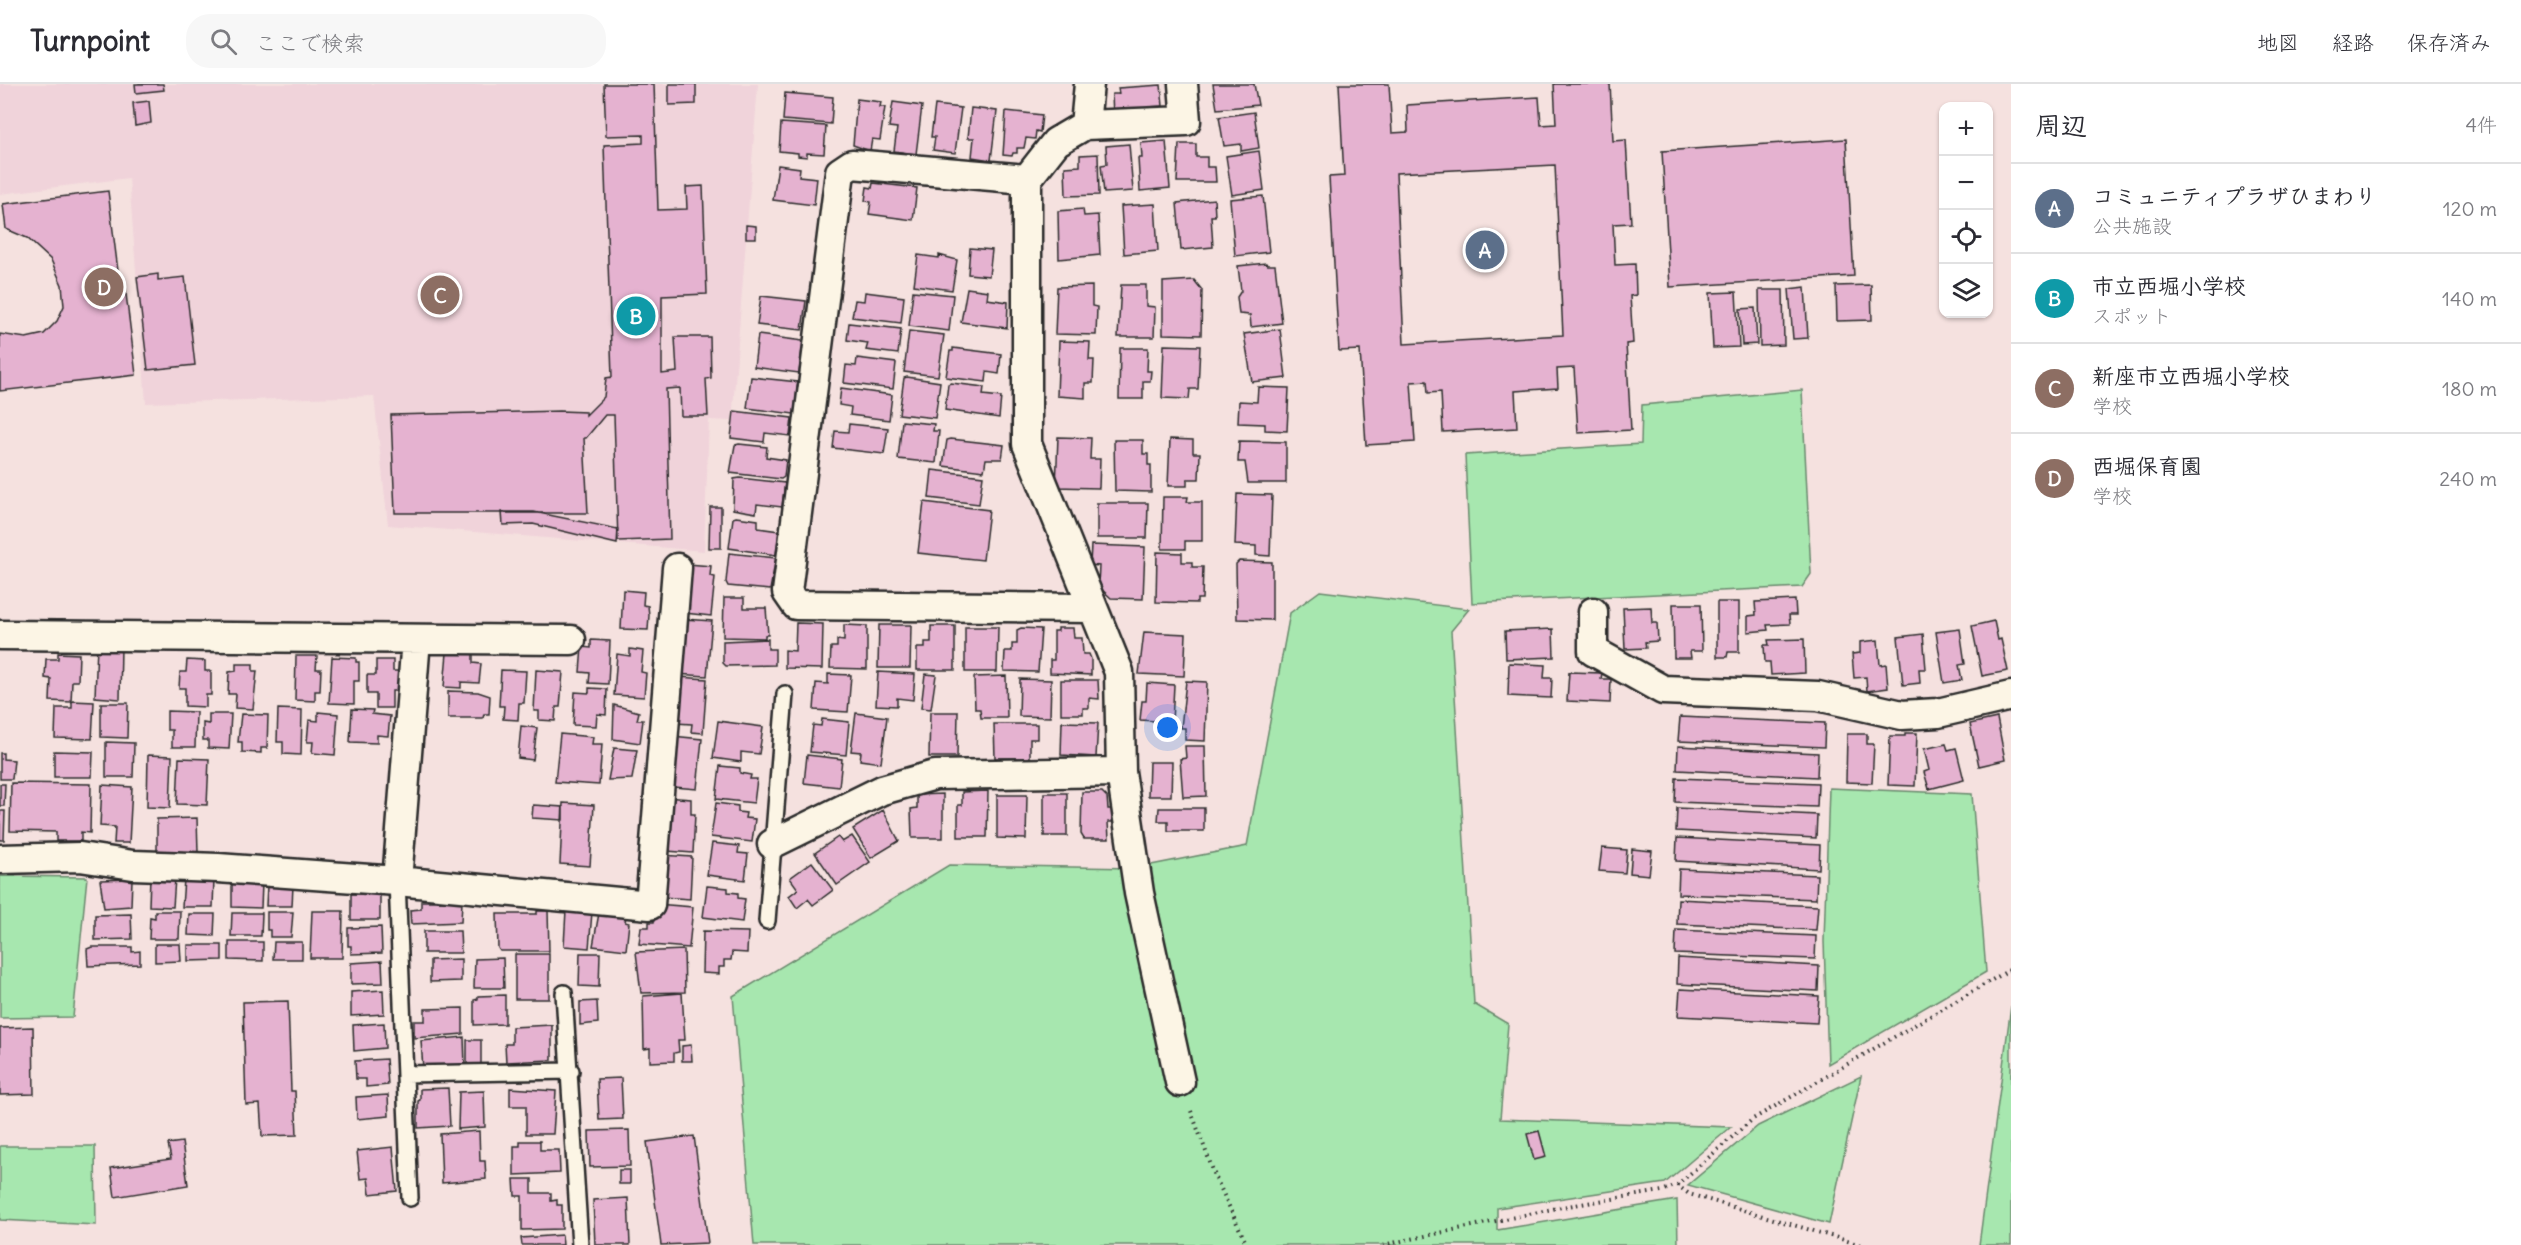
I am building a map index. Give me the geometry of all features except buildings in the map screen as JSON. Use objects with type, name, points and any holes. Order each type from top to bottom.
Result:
[{"type":"street","points":[[1085,125],[1089,84]]},
{"type":"street","points":[[1180,1082],[1138,893],[1121,772],[1119,672],[1027,444],[1027,179],[1056,142],[1085,125],[1186,121],[1183,84]]},
{"type":"street","points":[[1027,179],[852,164],[840,172],[787,592],[796,605],[1093,608]]},
{"type":"street","points":[[0,859],[80,857],[133,865],[218,868],[397,881],[650,905],[677,568]]},
{"type":"street","points":[[1593,612],[1593,651],[1663,690],[1818,696],[1902,715],[1938,714],[2011,696]]},
{"type":"street","points":[[0,635],[571,640]]},
{"type":"street","points":[[397,881],[416,639]]},
{"type":"street","points":[[772,844],[882,790],[935,775],[1121,772]]},
{"type":"lane","points":[[766,921],[785,694]]},
{"type":"lane","points":[[397,881],[410,1198]]},
{"type":"lane","points":[[564,993],[571,1071],[580,1245]]},
{"type":"lane","points":[[405,1074],[571,1071]]},
{"type":"path","points":[[1383,1245],[1562,1207],[1662,1191],[1677,1185],[1753,1119],[2011,969]]},
{"type":"path","points":[[1180,1082],[1215,1176],[1247,1245]]},
{"type":"path","points":[[1677,1185],[1689,1194],[1861,1245]]},
{"type":"shaded area","points":[[0,84],[758,84],[732,421],[709,420],[704,551],[388,525],[374,396],[146,403],[129,178],[0,194]]},
{"type":"green space","points":[[1802,390],[1811,574],[1802,587],[1472,603],[1465,455],[1641,444],[1642,405]]},
{"type":"green space","points":[[1320,591],[1469,609],[1451,631],[1474,1004],[1508,1024],[1500,1119],[1731,1127],[1665,1183],[1497,1208],[1497,1230],[1677,1200],[1678,1245],[754,1245],[733,996],[949,865],[1136,868],[1247,846],[1290,613]]},
{"type":"green space","points":[[1829,788],[1972,794],[1986,972],[1828,1064],[1824,941]]},
{"type":"green space","points":[[0,876],[87,877],[73,1017],[0,1018]]},
{"type":"green space","points":[[2011,1006],[2011,1245],[1979,1245]]},
{"type":"green space","points":[[1861,1076],[1829,1224],[1688,1185],[1758,1126]]},
{"type":"green space","points":[[0,1146],[95,1146],[96,1225],[0,1220]]},
{"type":"place","name":"コミュニティプラザひまわり","points":[[1485,250]]},
{"type":"place","name":"西堀保育園","points":[[104,287]]},
{"type":"place","name":"新座市立西堀小学校","points":[[440,295]]},
{"type":"place","name":"市立西堀小学校","points":[[636,316]]}]
